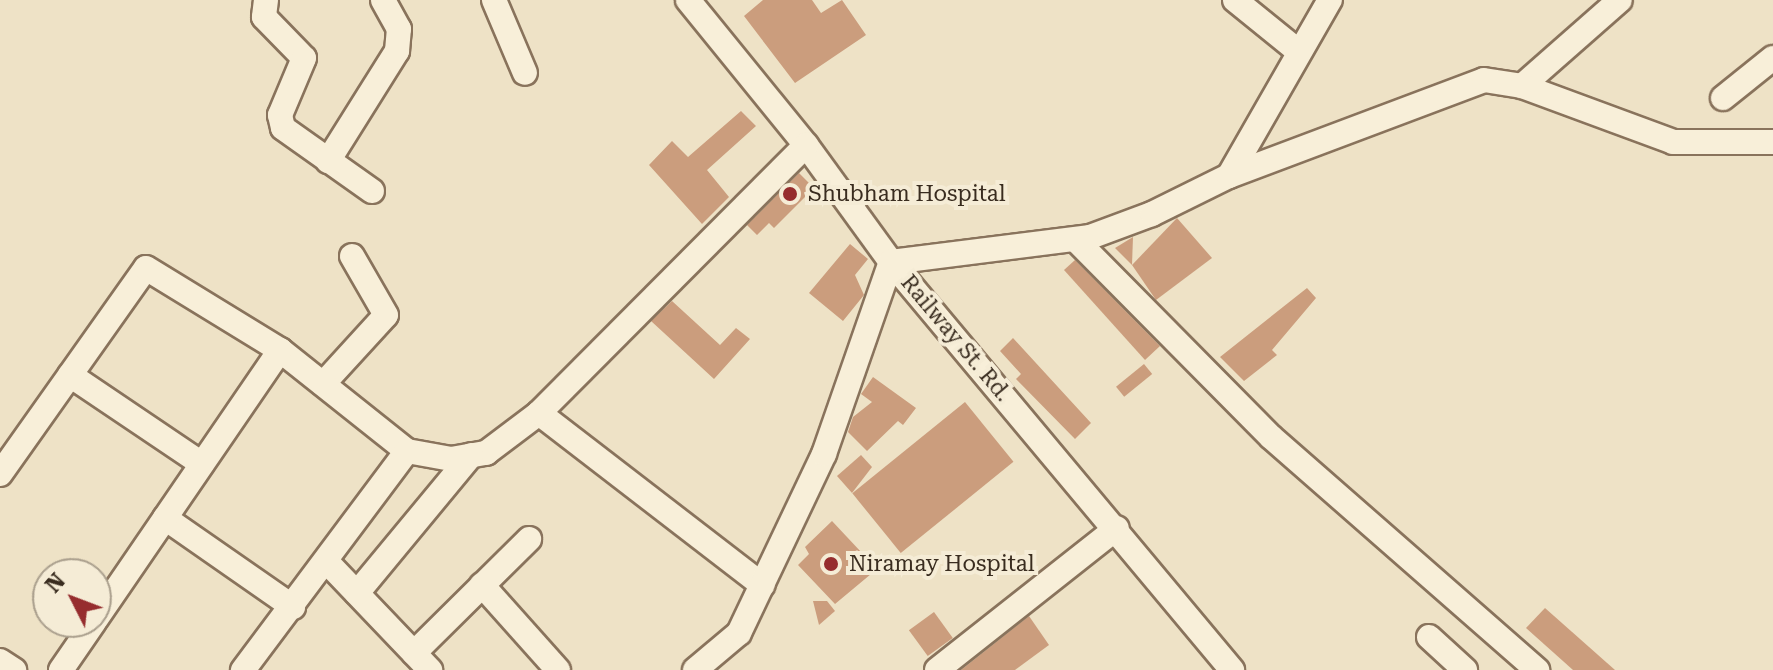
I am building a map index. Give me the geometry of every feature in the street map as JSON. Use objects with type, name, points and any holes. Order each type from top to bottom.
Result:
[{"type":"street","points":[[266,0],[264,17],[304,58],[280,122],[288,134],[372,191]]},
{"type":"street","points":[[328,161],[397,51],[399,29],[383,0]]},
{"type":"street","points":[[494,0],[525,73]]},
{"type":"street","name":"Railway St. Rd.","points":[[688,0],[806,145],[891,262],[1117,528],[1232,670]]},
{"type":"street","points":[[1235,0],[1298,51]]},
{"type":"street","points":[[1229,176],[1330,0]]},
{"type":"street","points":[[1522,86],[1620,0]]},
{"type":"street","points":[[1723,98],[1773,58]]},
{"type":"street","points":[[695,670],[739,633],[824,454],[891,262],[1076,240],[1152,214],[1229,176],[1471,83],[1522,86],[1661,140],[1773,142]]},
{"type":"street","points":[[0,474],[146,268],[280,350],[407,451],[451,459],[486,453],[539,413],[806,145]]},
{"type":"street","points":[[1076,240],[1271,437],[1537,670]]},
{"type":"street","points":[[323,384],[386,315],[352,256]]},
{"type":"street","points":[[112,595],[280,350]]},
{"type":"street","points":[[70,375],[202,464]]},
{"type":"street","points":[[539,413],[762,585]]},
{"type":"street","points":[[243,670],[407,451]]},
{"type":"street","points":[[357,593],[471,455]]},
{"type":"street","points":[[165,518],[293,607]]},
{"type":"street","points":[[937,670],[1117,528]]},
{"type":"street","points":[[326,561],[424,665],[482,585],[529,539]]},
{"type":"street","points":[[482,585],[558,670]]},
{"type":"street","points":[[1429,637],[1465,670]]},
{"type":"street","points":[[61,670],[83,638]]},
{"type":"street","points":[[0,661],[14,670]]},
{"type":"building","points":[[763,0],[812,0],[821,13],[842,0],[866,35],[795,83],[744,16]]},
{"type":"building","points":[[741,111],[756,126],[707,170],[729,197],[702,224],[649,165],[672,141],[688,157]]},
{"type":"building","points":[[799,173],[814,188],[774,228],[769,223],[757,235],[747,225]]},
{"type":"building","points":[[1177,218],[1212,258],[1156,300],[1132,265]]},
{"type":"building","points":[[1133,237],[1132,265],[1115,248]]},
{"type":"building","points":[[850,244],[868,259],[855,275],[864,295],[843,321],[809,293]]},
{"type":"building","points":[[1075,260],[1160,346],[1145,360],[1064,270]]},
{"type":"building","points":[[1307,288],[1316,298],[1272,350],[1277,355],[1244,381],[1220,357]]},
{"type":"building","points":[[672,301],[720,345],[736,328],[750,339],[714,379],[651,321]]},
{"type":"building","points":[[1013,338],[1091,423],[1075,439],[1016,379],[1021,374],[1000,351]]},
{"type":"building","points":[[1144,364],[1152,374],[1124,397],[1116,387]]},
{"type":"building","points":[[873,377],[916,408],[903,425],[898,421],[867,451],[848,432],[853,417],[872,402],[861,394]]},
{"type":"building","points":[[965,402],[1013,462],[901,553],[852,493]]},
{"type":"building","points":[[861,455],[872,467],[852,493],[837,476]]},
{"type":"building","points":[[832,521],[877,569],[835,604],[798,565],[809,554],[805,547]]},
{"type":"building","points":[[813,601],[827,601],[835,611],[819,625]]},
{"type":"building","points":[[1545,608],[1615,670],[1573,670],[1526,628]]},
{"type":"building","points":[[934,612],[953,638],[928,656],[909,630]]},
{"type":"building","points":[[1029,616],[1049,645],[1015,670],[961,670]]},
{"type":"place","name":"Shubham Hospital","points":[[790,194]]},
{"type":"place","name":"Niramay Hospital","points":[[831,564]]}]
